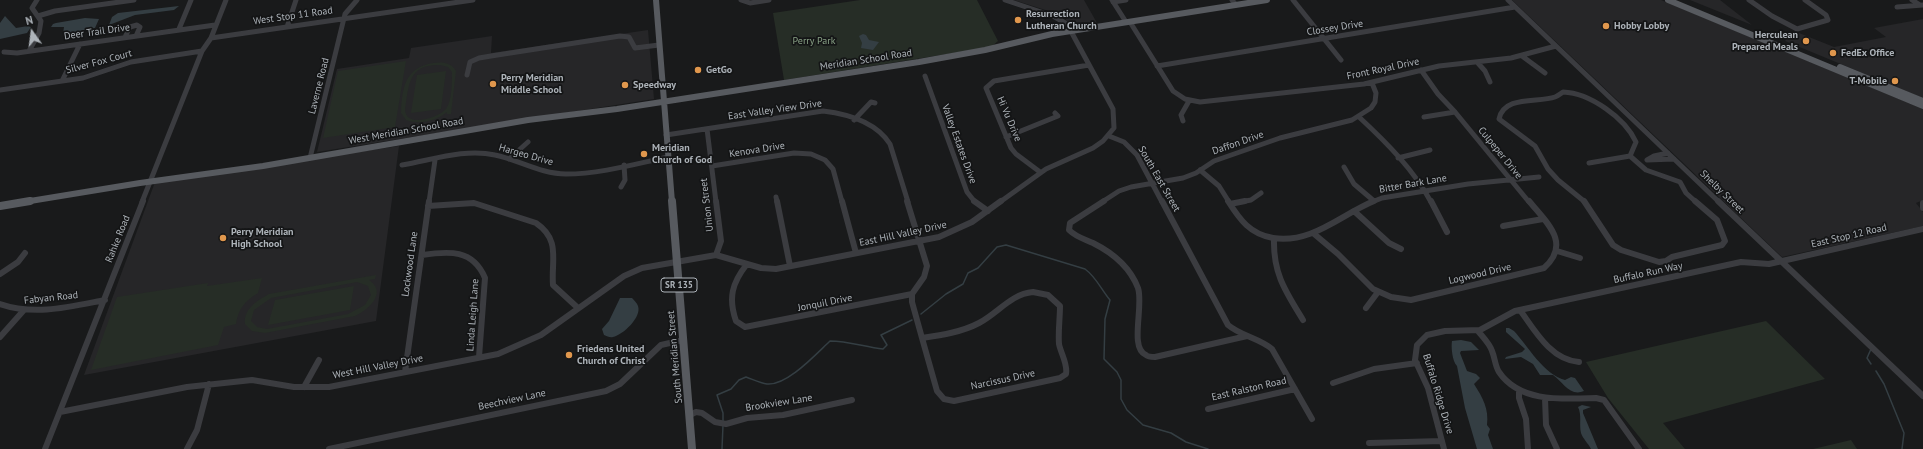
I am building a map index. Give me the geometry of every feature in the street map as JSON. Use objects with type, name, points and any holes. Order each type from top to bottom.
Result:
[{"type":"main road","name":"South Meridian Street","points":[[656,0],[692,449]]},
{"type":"main road","name":"Meridian School Road","points":[[664,101],[973,53],[1071,31],[1234,2],[1267,0]]},
{"type":"main road","points":[[1668,0],[1923,106]]},
{"type":"main road","points":[[1680,0],[1923,101]]},
{"type":"main road","name":"West Meridian School Road","points":[[152,181],[310,158],[513,122],[664,101]]},
{"type":"main road","points":[[0,206],[152,181]]},
{"type":"street","points":[[29,51],[39,33],[41,21],[32,8],[37,0]]},
{"type":"street","points":[[91,6],[94,0]]},
{"type":"street","points":[[38,16],[55,11],[134,0]]},
{"type":"street","points":[[179,29],[191,0]]},
{"type":"street","name":"Rahke Road","points":[[45,449],[202,52],[211,38],[226,0]]},
{"type":"street","points":[[287,27],[296,0]]},
{"type":"street","points":[[344,18],[346,11],[357,0]]},
{"type":"street","name":"West Stop 11 Road","points":[[211,38],[473,0]]},
{"type":"street","points":[[742,1],[752,3],[769,0]]},
{"type":"street","points":[[1005,0],[1059,18],[1067,24],[1115,116],[1114,129],[1109,136]]},
{"type":"street","points":[[1113,1],[1126,0]]},
{"type":"street","points":[[1293,0],[1341,60]]},
{"type":"street","name":"Shelby Street","points":[[1508,0],[1923,396]]},
{"type":"street","points":[[1749,0],[1772,16],[1797,29],[1827,22],[1828,20],[1826,15],[1805,0]]},
{"type":"street","points":[[1912,0],[1922,5]]},
{"type":"street","points":[[1113,1],[1173,91],[1189,100],[1181,115],[1183,121]]},
{"type":"street","points":[[1897,7],[1922,5]]},
{"type":"street","name":"Clossey Drive","points":[[1157,66],[1515,6]]},
{"type":"street","name":"Laverne Road","points":[[310,158],[344,18]]},
{"type":"street","name":"Deer Trail Drive","points":[[4,52],[29,51],[125,38],[216,23]]},
{"type":"street","points":[[125,38],[130,27],[137,25],[140,27],[136,36]]},
{"type":"street","points":[[467,75],[470,62],[479,58],[491,56],[620,36],[629,37],[635,48],[659,45]]},
{"type":"street","points":[[62,81],[80,44]]},
{"type":"street","name":"Front Royal Drive","points":[[1189,100],[1207,102],[1372,83],[1421,70],[1447,65],[1522,56],[1556,46]]},
{"type":"street","name":"Silver Fox Court","points":[[0,90],[83,78],[131,62],[202,52]]},
{"type":"street","points":[[1522,56],[1545,73]]},
{"type":"street","points":[[1477,62],[1486,73],[1490,82]]},
{"type":"street","name":"Hi Vu Drive","points":[[1040,172],[1016,154],[1006,137],[987,90],[988,85],[994,81],[1089,65]]},
{"type":"street","name":"Culpeper Drive","points":[[1421,70],[1438,94],[1455,112],[1543,219],[1555,235],[1557,251]]},
{"type":"street","name":"Valley Estates Drive","points":[[925,76],[967,193],[974,201],[988,211]]},
{"type":"street","name":"Daffon Drive","points":[[1247,336],[1155,357],[1145,355],[1139,350],[1136,343],[1142,310],[1141,297],[1137,284],[1128,269],[1117,257],[1096,244],[1073,234],[1069,230],[1069,224],[1072,220],[1119,191],[1131,187],[1184,178],[1214,161],[1280,138],[1340,124],[1359,117],[1371,108],[1375,102],[1376,93],[1372,83]]},
{"type":"street","points":[[1565,92],[1590,100],[1604,107],[1634,136],[1636,144],[1630,156],[1646,170],[1680,182],[1686,193],[1717,220],[1724,242],[1718,247],[1672,257],[1661,262],[1642,258],[1613,245],[1584,199],[1558,180],[1548,169],[1535,146],[1502,122],[1499,119],[1500,115],[1514,102],[1525,102],[1555,97],[1565,92]]},
{"type":"street","points":[[854,120],[872,102],[875,102]]},
{"type":"street","name":"East Valley View Drive","points":[[666,135],[818,112],[832,112],[874,127],[883,133],[890,144],[920,241]]},
{"type":"street","points":[[1424,117],[1455,112]]},
{"type":"street","points":[[1006,137],[1058,116],[1055,113]]},
{"type":"street","points":[[1359,117],[1398,158],[1425,190],[1448,232]]},
{"type":"street","name":"Union Street","points":[[707,129],[720,241],[716,255]]},
{"type":"street","name":"East Hill Valley Drive","points":[[677,261],[716,255],[768,269],[920,241],[954,232],[969,225],[1040,172],[1061,161],[1098,146],[1109,136]]},
{"type":"street","name":"South East Street","points":[[1109,136],[1124,142],[1134,150],[1228,325],[1236,332],[1265,344],[1272,349],[1312,419]]},
{"type":"street","points":[[509,160],[528,142]]},
{"type":"street","points":[[1398,158],[1430,150]]},
{"type":"street","name":"Kenova Drive","points":[[712,166],[794,153],[805,153],[823,158],[833,169],[856,253]]},
{"type":"street","points":[[1647,160],[1655,156],[1668,153]]},
{"type":"street","name":"Hargeo Drive","points":[[402,165],[483,154],[546,171],[567,174],[668,157]]},
{"type":"street","points":[[1589,163],[1630,156]]},
{"type":"street","points":[[1636,162],[1674,159]]},
{"type":"street","name":"Lockwood Lane","points":[[405,372],[435,160]]},
{"type":"street","points":[[621,187],[625,180],[624,165]]},
{"type":"street","points":[[1344,167],[1357,186],[1374,201]]},
{"type":"street","name":"Bitter Bark Lane","points":[[1200,170],[1219,186],[1239,219],[1248,228],[1260,235],[1274,239],[1293,240],[1313,233],[1374,201],[1389,196],[1468,184],[1540,176]]},
{"type":"street","points":[[1230,204],[1251,200],[1261,193]]},
{"type":"street","points":[[776,197],[790,266]]},
{"type":"street","points":[[428,206],[474,203],[536,223],[545,228],[550,233],[553,241],[554,285],[578,308]]},
{"type":"street","points":[[1923,203],[1923,208]]},
{"type":"street","points":[[1354,211],[1389,243],[1401,249]]},
{"type":"street","points":[[1503,226],[1543,219]]},
{"type":"street","name":"East Stop 12 Road","points":[[1780,261],[1923,229]]},
{"type":"street","name":"Logwood Drive","points":[[1313,233],[1344,259],[1365,283],[1378,292],[1399,299],[1419,299],[1494,278],[1536,271],[1549,265],[1557,251]]},
{"type":"street","points":[[1274,239],[1273,255],[1276,273],[1303,320]]},
{"type":"street","points":[[920,241],[927,270],[912,294],[912,302],[922,338]]},
{"type":"street","points":[[1557,251],[1580,258]]},
{"type":"street","name":"Linda Leigh Lane","points":[[422,255],[453,252],[472,258],[482,267],[486,278],[479,357]]},
{"type":"street","points":[[0,274],[18,262],[26,253]]},
{"type":"street","name":"West Hill Valley Drive","points":[[60,412],[209,384],[252,380],[304,387],[329,387],[512,350],[529,342],[624,276],[642,268],[677,261]]},
{"type":"street","name":"Buffalo Run Way","points":[[1478,331],[1486,328],[1509,313],[1520,310],[1741,262],[1769,264],[1780,261]]},
{"type":"street","name":"Jonquil Drive","points":[[747,264],[735,279],[731,290],[736,321],[741,325],[750,327],[912,294]]},
{"type":"street","points":[[1366,308],[1378,292]]},
{"type":"street","name":"Narcissus Drive","points":[[1025,293],[1042,293],[1051,297],[1060,306],[1059,342],[1061,354],[1067,369],[1066,374],[1060,378],[954,401],[944,398],[937,391],[922,338],[973,327],[989,318],[1017,297],[1025,293]]},
{"type":"street","name":"Fabyan Road","points":[[0,304],[12,309],[50,309],[104,300]]},
{"type":"street","points":[[0,337],[24,310]]},
{"type":"street","points":[[1520,310],[1555,353],[1567,361],[1579,362]]},
{"type":"street","points":[[1478,331],[1491,349],[1499,372],[1506,380],[1519,390],[1530,395],[1545,398],[1596,398],[1605,401],[1639,449]]},
{"type":"street","name":"Buffalo Ridge Drive","points":[[1444,449],[1428,388],[1416,363],[1415,351],[1418,344],[1428,335],[1436,332],[1478,331]]},
{"type":"street","name":"Beechview Lane","points":[[329,449],[355,446],[606,391],[620,384],[661,345],[683,340]]},
{"type":"street","points":[[304,387],[319,360]]},
{"type":"street","points":[[1333,383],[1369,370],[1396,364],[1416,363]]},
{"type":"street","points":[[187,449],[197,430],[209,384]]},
{"type":"street","name":"East Ralston Road","points":[[1208,409],[1295,389]]},
{"type":"street","points":[[1519,390],[1519,398],[1526,419],[1528,449]]},
{"type":"street","points":[[1545,398],[1545,421],[1549,436],[1557,449]]},
{"type":"street","name":"Brookview Lane","points":[[690,415],[694,412],[702,413],[713,421],[724,424],[747,418],[783,415],[852,400]]},
{"type":"street","points":[[1369,443],[1442,441]]},
{"type":"shaded area","points":[[1014,0],[1084,0],[1097,23],[1074,27],[1061,15]]},
{"type":"shaded area","points":[[1512,0],[1661,0],[1923,109],[1923,200],[1916,203],[1923,212],[1923,226],[1782,257]]},
{"type":"shaded area","points":[[1690,0],[1720,0],[1752,25]]},
{"type":"shaded area","points":[[179,6],[174,10],[135,15],[109,25],[112,17],[118,13]]},
{"type":"shaded area","points":[[5,16],[16,28],[31,27],[27,33],[0,39],[0,23]]},
{"type":"shaded area","points":[[85,18],[99,19],[95,28],[63,34],[64,27],[51,27],[56,23]]},
{"type":"shaded area","points":[[1923,19],[1923,98],[1785,41],[1794,31],[1834,47],[1886,37],[1874,28]]},
{"type":"shaded area","name":"Perry Meridian Middle School","points":[[648,30],[654,99],[317,152],[337,69],[409,58],[411,48],[492,36],[491,53]]},
{"type":"shaded area","points":[[863,34],[866,35],[869,40],[879,42],[873,50],[861,48],[862,43],[859,36]]},
{"type":"shaded area","name":"Perry Meridian High School","points":[[399,146],[376,321],[84,375],[155,182]]},
{"type":"shaded area","points":[[620,298],[632,298],[638,305],[637,315],[631,325],[622,333],[612,337],[604,335],[602,329],[609,321]]},
{"type":"shaded area","points":[[1506,328],[1514,331],[1536,359],[1550,372],[1565,380],[1571,377],[1575,378],[1584,391],[1575,392],[1567,388],[1553,375],[1540,375],[1533,364],[1521,357],[1505,359],[1506,357],[1522,352],[1525,349],[1506,332]]},
{"type":"shaded area","points":[[1461,340],[1471,342],[1479,350],[1461,351],[1460,353],[1467,371],[1476,374],[1480,378],[1474,384],[1483,399],[1486,409],[1487,425],[1490,429],[1488,435],[1493,449],[1477,449],[1465,408],[1457,366],[1452,354],[1452,341]]},
{"type":"shaded area","points":[[1582,405],[1591,407],[1583,410],[1583,413],[1598,449],[1591,449],[1581,433],[1580,413],[1578,407]]},
{"type":"green space","name":"Perry Park","points":[[860,0],[977,0],[998,41],[991,47],[784,80],[773,13]]},
{"type":"green space","points":[[406,61],[395,127],[323,138],[338,71]]},
{"type":"green space","points":[[433,63],[443,63],[449,64],[456,71],[451,114],[447,114],[447,112],[433,120],[422,122],[406,120],[401,113],[404,87],[411,74],[416,69]],"holes":[[[440,65],[448,67],[452,72],[452,86],[451,96],[446,109],[430,118],[423,120],[411,119],[405,110],[409,85],[416,72],[429,66]]]},
{"type":"green space","points":[[446,71],[441,109],[411,113],[417,75]]},
{"type":"green space","points":[[376,275],[375,279],[369,280],[377,290],[374,301],[365,310],[355,316],[265,333],[252,331],[245,324],[246,314],[256,302],[269,294]],"holes":[[[357,282],[368,286],[371,295],[365,305],[348,314],[267,329],[257,327],[251,321],[254,310],[271,298]]]},
{"type":"green space","points":[[262,278],[258,293],[249,299],[240,310],[236,324],[224,327],[218,345],[91,370],[117,297],[208,283],[207,286]]},
{"type":"green space","points":[[354,286],[350,310],[268,325],[275,300]]},
{"type":"green space","points":[[1766,321],[1825,379],[1663,423],[1685,449],[1649,449],[1608,398],[1586,362]]},
{"type":"green space","points":[[1851,440],[1857,449],[1813,449]]},
{"type":"waterway","points":[[921,314],[946,294],[963,284],[968,273],[978,268],[997,247],[1006,245],[1085,269],[1095,279],[1110,300],[1105,319],[1104,359],[1117,372],[1121,380],[1121,399],[1127,410],[1143,425],[1171,433],[1186,442],[1208,449]]},
{"type":"waterway","points":[[723,422],[723,413],[717,395],[731,389],[739,380],[746,377],[767,384],[783,380],[801,368],[830,341],[883,349],[887,345],[881,335],[912,320]]},
{"type":"waterway","points":[[1871,349],[1867,358],[1871,364]]},
{"type":"waterway","points":[[1876,371],[1884,384],[1904,433],[1902,449]]},
{"type":"waterway","points":[[722,449],[723,425]]},
{"type":"place","name":"Resurrection Lutheran Church","points":[[1018,20]]},
{"type":"place","name":"Hobby Lobby","points":[[1606,26]]},
{"type":"place","name":"Herculean Prepared Meals","points":[[1806,41]]},
{"type":"place","name":"FedEx Office","points":[[1833,53]]},
{"type":"place","name":"GetGo","points":[[698,70]]},
{"type":"place","name":"T-Mobile","points":[[1895,81]]},
{"type":"place","name":"Perry Meridian Middle School","points":[[493,84]]},
{"type":"place","name":"Speedway","points":[[625,85]]},
{"type":"place","name":"Meridian Church of God","points":[[644,154]]},
{"type":"place","name":"Perry Meridian High School","points":[[223,238]]},
{"type":"place","name":"Friedens United Church of Christ","points":[[569,355]]}]
